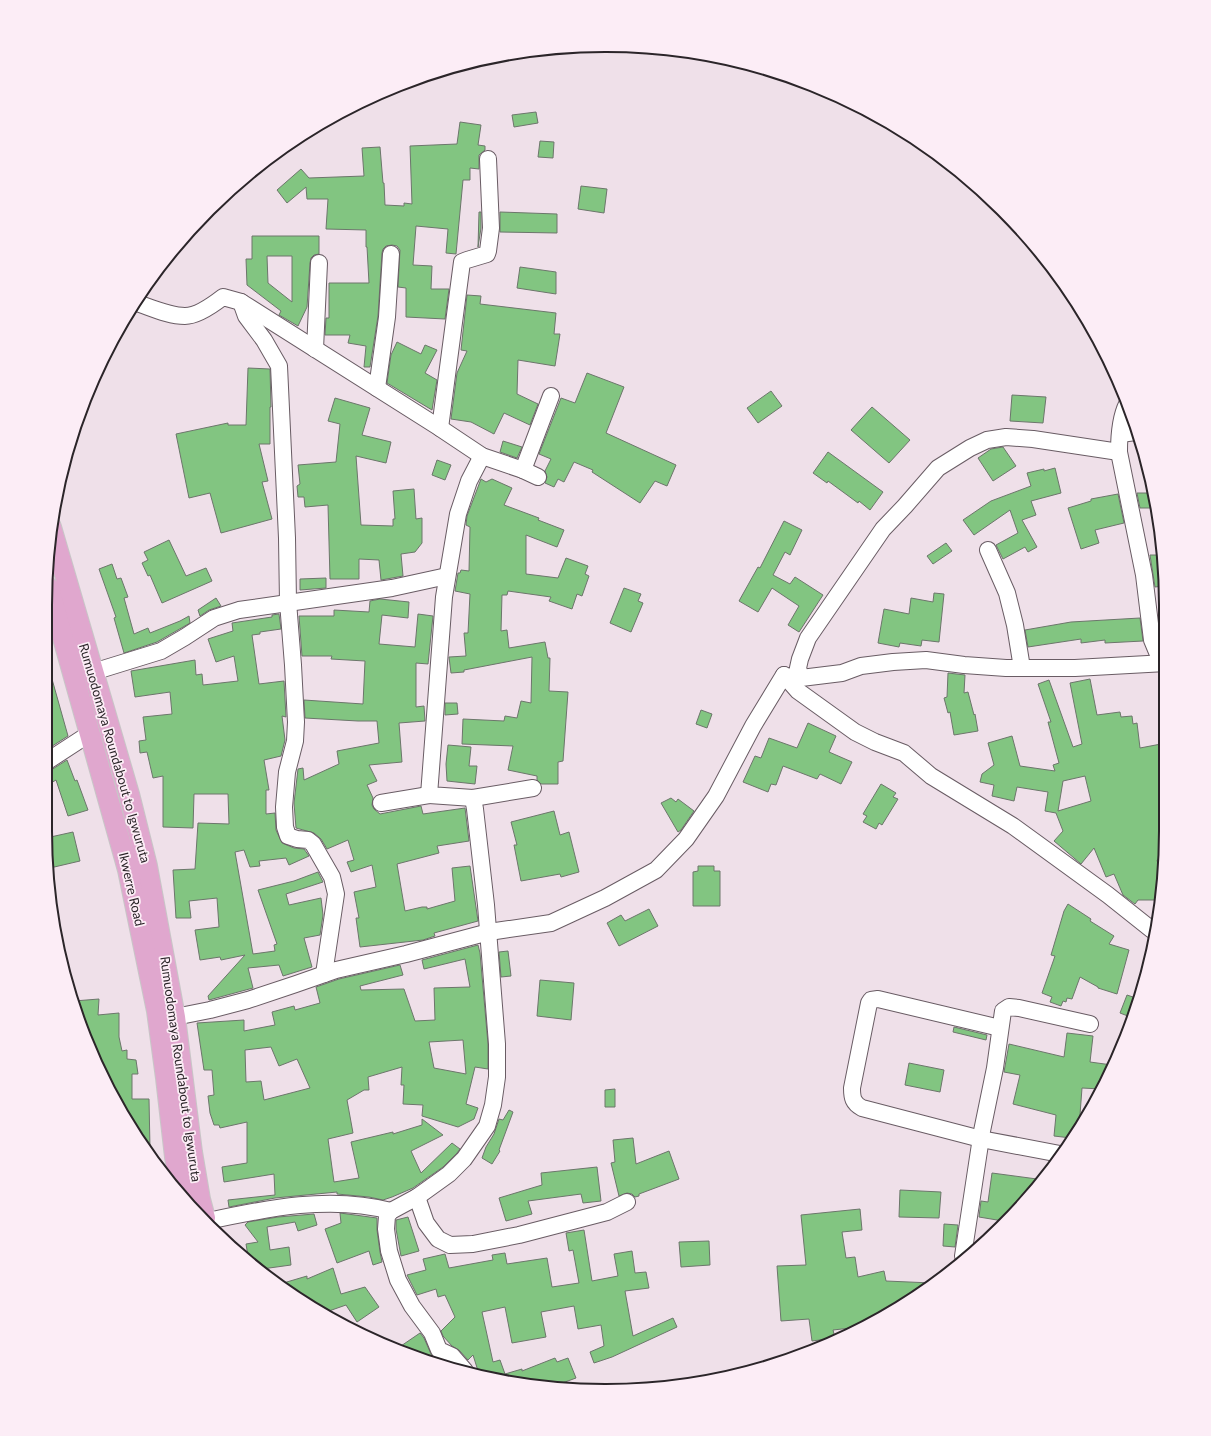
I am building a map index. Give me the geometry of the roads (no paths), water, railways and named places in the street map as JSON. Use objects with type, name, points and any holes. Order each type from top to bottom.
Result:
[{"type":"main road","name":"Rumuodomaya Roundabout to Igwuruta","points":[[53,569],[54,589],[93,672],[129,794],[147,866],[175,1017],[192,1152],[203,1210]]},
{"type":"main road","name":"Ikwerre Road","points":[[54,589],[90,734],[128,870],[145,948],[157,1011],[180,1184]]},
{"type":"street","points":[[440,428],[462,262],[487,254],[488,251],[491,228],[488,159]]},
{"type":"street","points":[[378,388],[387,317],[391,254]]},
{"type":"street","points":[[315,349],[319,263]]},
{"type":"street","points":[[142,304],[173,315],[186,316],[210,307],[223,297],[241,302],[378,388],[482,456],[523,470],[538,477]]},
{"type":"street","points":[[241,302],[246,316],[264,340],[279,366],[287,538],[288,602],[296,722],[295,740],[287,772],[284,800],[285,827],[288,836],[308,840],[313,844],[332,876],[336,894],[324,974]]},
{"type":"street","points":[[523,470],[551,396]]},
{"type":"street","points":[[1124,413],[1120,434],[1119,452],[1144,575],[1152,640],[1159,654]]},
{"type":"street","points":[[1120,434],[1131,433]]},
{"type":"street","points":[[801,678],[798,668],[808,638],[883,529],[938,468],[970,448],[987,440],[1006,437],[1041,440],[1119,452]]},
{"type":"street","points":[[429,795],[444,597],[447,576],[458,514],[469,481],[482,456]]},
{"type":"street","points":[[988,550],[1007,593],[1015,625],[1022,668]]},
{"type":"street","points":[[93,672],[161,651],[186,637],[214,618],[239,610],[392,588],[447,576]]},
{"type":"street","points":[[784,675],[801,678],[842,673],[861,666],[874,664],[926,660],[964,665],[1022,668],[1075,668],[1159,663]]},
{"type":"street","points":[[784,675],[798,691],[855,732],[875,742],[904,753],[931,776],[1013,826],[1108,895],[1150,928]]},
{"type":"street","points":[[175,1017],[248,1000],[336,970],[406,954],[489,932],[551,923],[605,898],[656,870],[686,839],[716,796],[753,726],[784,675]]},
{"type":"street","points":[[52,758],[90,734]]},
{"type":"street","points":[[381,803],[429,795],[473,798],[533,788]]},
{"type":"street","points":[[459,1364],[452,1356],[439,1350],[432,1333],[412,1306],[398,1280],[389,1251],[386,1216],[391,1211],[417,1197],[449,1174],[464,1159],[487,1126],[493,1105],[497,1070],[497,1044],[489,932],[481,853],[473,798]]},
{"type":"street","points":[[1000,1028],[878,999],[871,1000],[869,1003],[852,1088],[852,1096],[855,1104],[862,1108],[981,1139],[1055,1153]]},
{"type":"street","points":[[964,1252],[981,1139],[995,1068],[1003,1011],[1009,1007],[1090,1024]]},
{"type":"street","points":[[417,1197],[426,1223],[438,1239],[450,1245],[473,1244],[519,1235],[607,1212],[627,1202]]},
{"type":"street","points":[[212,1220],[256,1211],[330,1203],[373,1206],[391,1211]]}]
